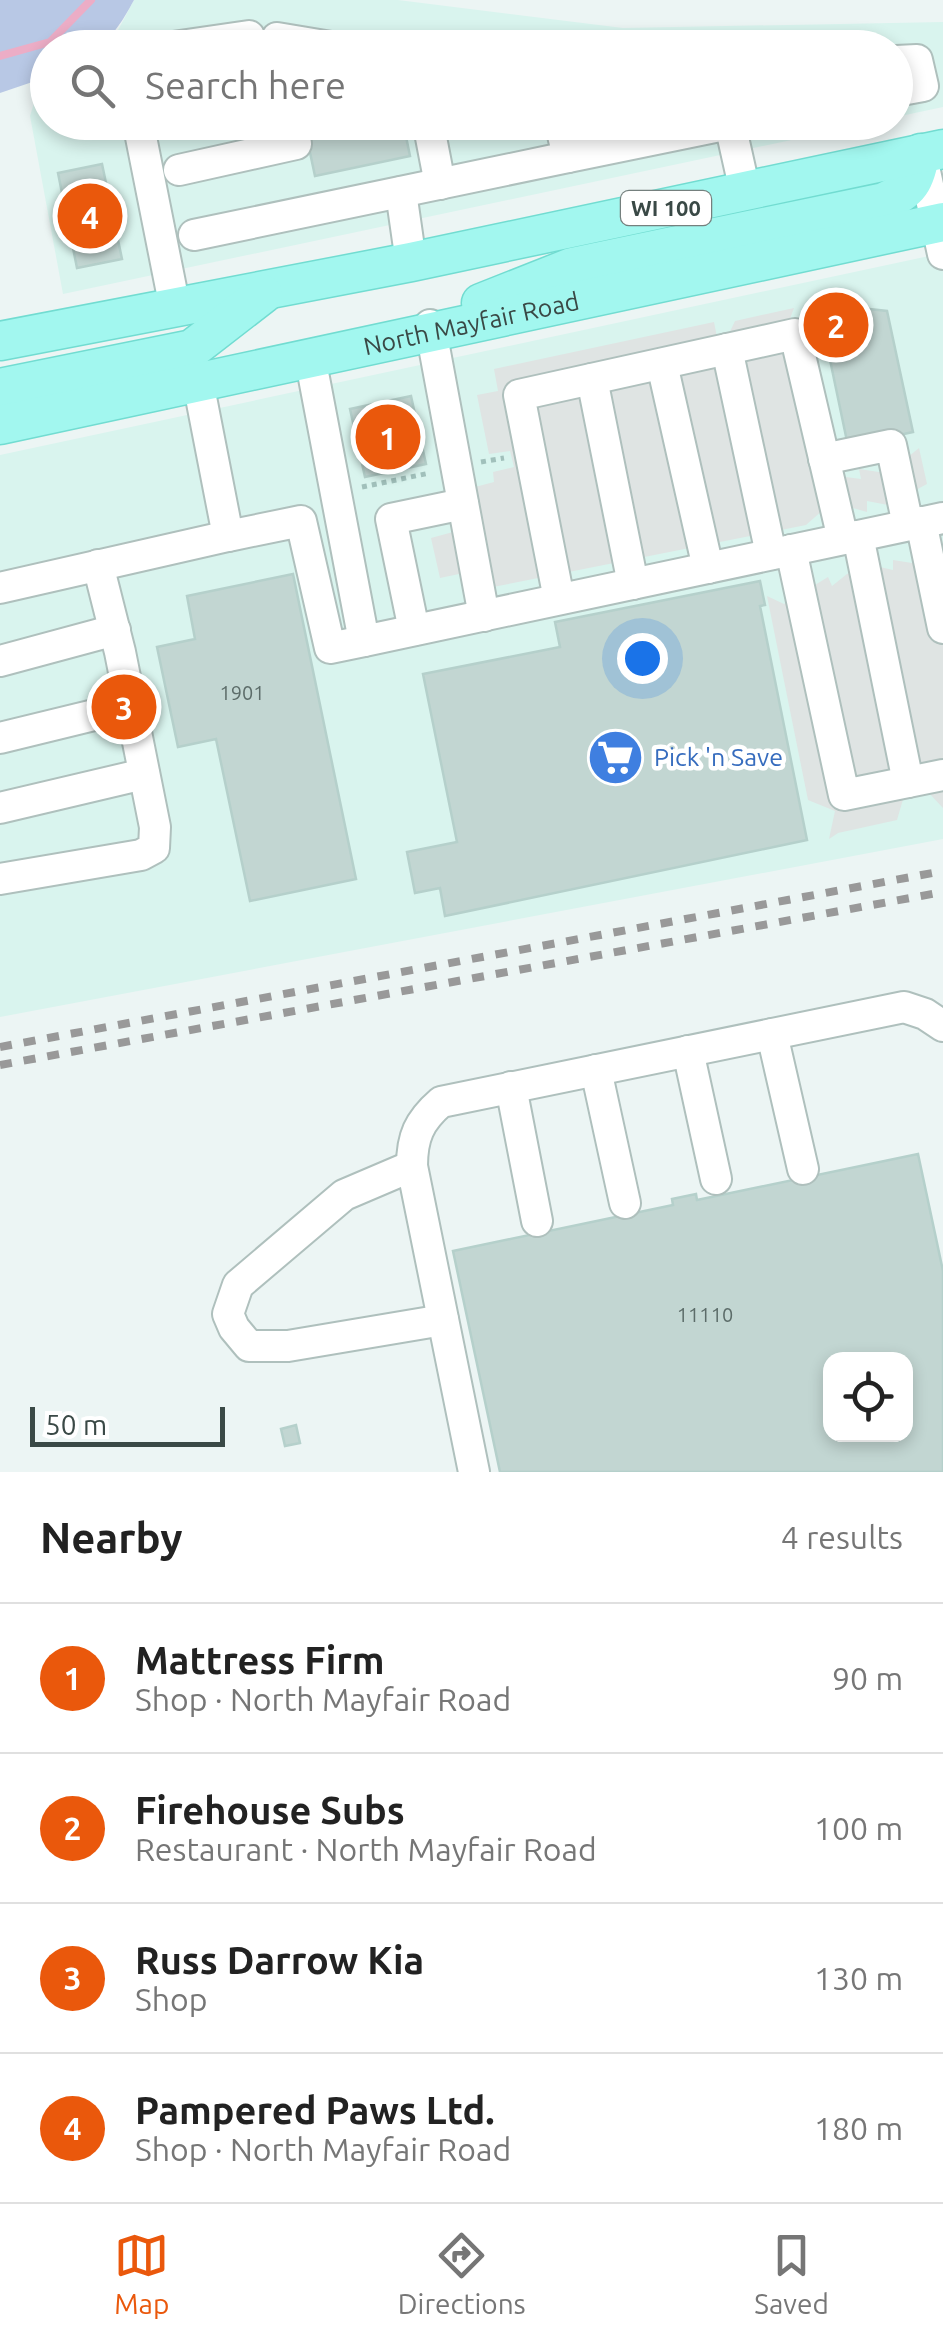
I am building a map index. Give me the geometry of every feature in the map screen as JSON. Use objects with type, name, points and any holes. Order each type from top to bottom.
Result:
[{"type":"main road","name":"WI 100","points":[[0,341],[412,262],[932,151]]},
{"type":"main road","points":[[423,330],[572,267],[884,202],[905,192],[932,151]]},
{"type":"main road","name":"North Mayfair Road","points":[[0,425],[423,330],[942,227]]},
{"type":"main road","points":[[0,388],[192,349],[269,289]]},
{"type":"street","points":[[913,60],[917,60],[923,86],[913,88]]},
{"type":"street","points":[[142,140],[175,308]]},
{"type":"street","points":[[179,170],[296,144],[295,140]]},
{"type":"street","points":[[431,140],[440,184]]},
{"type":"street","points":[[564,140],[568,157]]},
{"type":"street","points":[[194,235],[652,140]]},
{"type":"street","points":[[738,140],[745,191]]},
{"type":"street","points":[[932,151],[942,227]]},
{"type":"street","points":[[401,192],[412,262]]},
{"type":"street","points":[[423,330],[484,616]]},
{"type":"street","points":[[559,599],[519,395],[795,334],[824,459],[851,537],[908,782]]},
{"type":"street","points":[[728,349],[844,795],[943,775]]},
{"type":"street","points":[[310,357],[364,641]]},
{"type":"street","points":[[662,364],[708,568]]},
{"type":"street","points":[[592,379],[633,584]]},
{"type":"street","points":[[198,382],[228,536]]},
{"type":"street","points":[[824,459],[891,445],[924,522],[943,628]]},
{"type":"street","points":[[414,630],[391,519],[463,504]]},
{"type":"street","points":[[0,588],[301,521],[330,648],[924,522]]},
{"type":"street","points":[[0,879],[140,854],[154,848],[155,827],[131,706],[98,566]]},
{"type":"street","points":[[0,661],[115,630]]},
{"type":"street","points":[[0,738],[131,706]]},
{"type":"street","points":[[0,808],[144,774]]},
{"type":"street","points":[[474,1472],[412,1166],[412,1138],[424,1116],[441,1102],[904,1007],[943,1026]]},
{"type":"street","points":[[772,1034],[803,1169]]},
{"type":"street","points":[[688,1051],[716,1179]]},
{"type":"street","points":[[596,1070],[626,1203]]},
{"type":"street","points":[[511,1087],[536,1221]]},
{"type":"street","points":[[412,1166],[344,1195],[238,1286],[228,1314],[249,1346],[288,1346],[443,1320]]},
{"type":"path","points":[[354,488],[433,472]]},
{"type":"shaded area","points":[[0,0],[134,0],[115,30],[30,30],[30,83],[0,93]]},
{"type":"shaded area","points":[[134,0],[398,0],[623,28],[943,22],[943,107],[913,113],[913,30],[118,30]]},
{"type":"shaded area","points":[[34,140],[792,140],[63,294]]},
{"type":"shaded area","points":[[943,253],[943,839],[0,1017],[0,455]]},
{"type":"shaded area","points":[[794,308],[787,327],[838,476],[861,479],[859,469],[879,472],[919,448],[927,484],[888,505],[867,501],[867,512],[846,506],[823,510],[806,525],[493,587],[459,574],[440,578],[431,538],[453,532],[475,487],[494,482],[493,472],[514,467],[510,451],[489,454],[477,395],[498,391],[494,369],[714,322],[718,342],[725,342],[735,321]]},
{"type":"shaded area","points":[[943,553],[943,808],[928,792],[904,796],[897,820],[838,833],[829,839],[835,811],[808,800],[767,596],[784,604],[828,577],[832,586],[847,574],[871,565],[893,570],[893,560],[912,563]]},
{"type":"building","points":[[307,140],[407,140],[410,156],[315,176]]},
{"type":"building","points":[[102,164],[122,259],[77,268],[58,173]]},
{"type":"building","points":[[851,307],[887,311],[913,432],[848,446],[820,312]]},
{"type":"building","points":[[411,396],[426,464],[365,477],[350,409]]},
{"type":"building","points":[[293,574],[356,879],[250,901],[216,739],[178,747],[157,647],[195,639],[187,596]]},
{"type":"building","name":"Pick 'n Save","points":[[760,581],[765,605],[760,606],[807,840],[445,916],[440,888],[415,893],[407,852],[457,842],[423,674],[560,647],[555,622]]},
{"type":"building","points":[[918,1154],[943,1271],[943,1472],[500,1472],[453,1251],[673,1205],[672,1199],[696,1194],[697,1200]]},
{"type":"building","points":[[296,1425],[300,1443],[285,1446],[281,1429]]},
{"type":"waterway","points":[[62,30],[91,0]]},
{"type":"waterway","points":[[0,56],[30,48]]},
{"type":"railway","points":[[0,1047],[943,871]]},
{"type":"railway","points":[[0,1065],[943,892]]},
{"type":"place","name":"Pampered Paws Ltd.","points":[[90,216]]},
{"type":"place","name":"Firehouse Subs","points":[[836,325]]},
{"type":"place","name":"Mattress Firm","points":[[388,437]]},
{"type":"place","name":"Russ Darrow Kia","points":[[124,707]]},
{"type":"place","name":"Pick 'n Save","points":[[615,757]]}]
